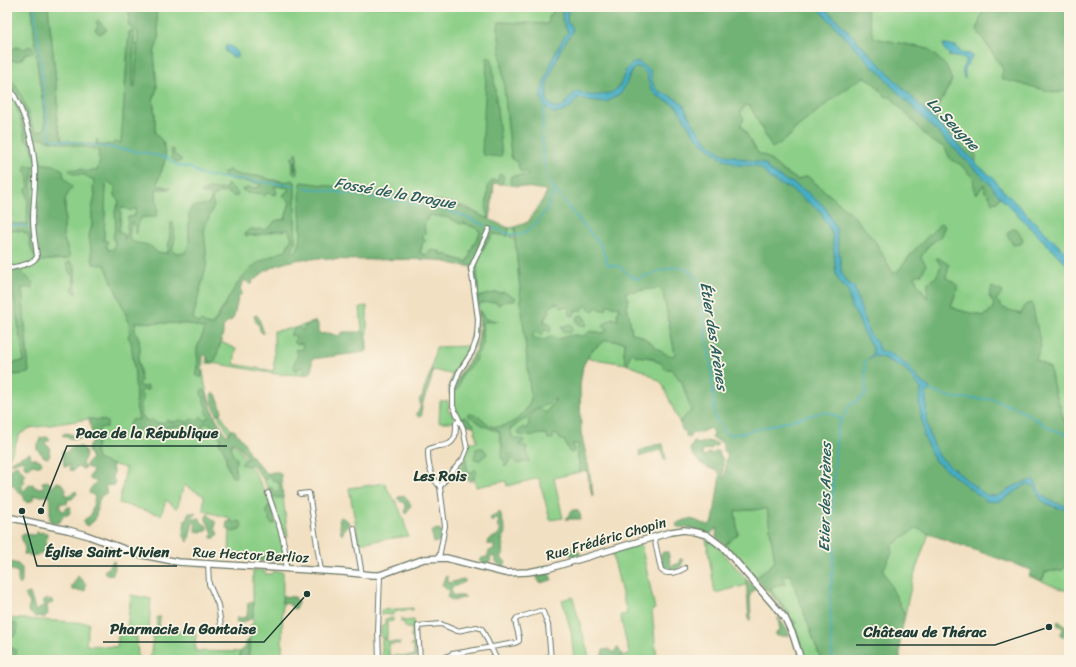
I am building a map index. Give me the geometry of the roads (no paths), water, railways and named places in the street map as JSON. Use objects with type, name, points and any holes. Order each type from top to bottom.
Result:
[{"type":"street","points":[[7,84],[19,102],[32,146],[35,167],[33,222],[37,257],[35,261],[30,263],[7,269]]},
{"type":"street","points":[[440,487],[466,454],[467,449],[465,435],[453,406],[453,388],[459,372],[475,346],[478,319],[471,268],[489,229]]},
{"type":"street","points":[[439,558],[445,526],[440,487],[431,474],[428,464],[428,450],[447,445],[452,442],[455,435],[456,423],[459,421]]},
{"type":"street","points":[[268,493],[283,539],[286,556],[286,568]]},
{"type":"street","points":[[300,494],[309,493],[321,571]]},
{"type":"street","name":"Rue Hector Berlioz","points":[[7,517],[86,535],[151,558],[178,562],[380,575]]},
{"type":"street","points":[[354,528],[362,575]]},
{"type":"street","name":"Rue Frédéric Chopin","points":[[380,575],[424,559],[439,558],[446,558],[505,573],[528,572],[550,568],[654,536],[684,530],[695,532],[707,535],[724,548],[785,618],[793,635],[801,660]]},
{"type":"street","points":[[654,536],[661,570],[667,573],[685,568]]},
{"type":"street","points":[[208,564],[209,584],[218,605],[221,626]]},
{"type":"street","points":[[379,660],[378,631],[380,575]]},
{"type":"street","points":[[440,660],[452,654],[491,648],[519,641],[515,621],[517,618],[540,611],[543,612],[548,625],[551,660]]},
{"type":"street","points":[[420,660],[418,626],[441,624],[457,631],[477,627],[480,628],[484,632],[497,660]]},
{"type":"water","points":[[563,7],[568,7],[567,21],[573,29],[572,33],[561,48],[547,84],[547,101],[552,106],[557,108],[564,105],[574,93],[578,91],[593,95],[612,92],[620,84],[629,66],[639,62],[651,71],[652,80],[657,90],[683,104],[696,128],[714,148],[727,155],[763,163],[768,169],[784,180],[793,183],[807,192],[825,207],[836,227],[842,275],[847,282],[854,287],[869,333],[877,343],[879,350],[890,353],[908,366],[919,380],[929,387],[930,390],[926,393],[927,423],[930,436],[939,456],[987,495],[996,496],[1012,487],[1034,480],[1040,492],[1046,498],[1069,507],[1069,511],[1044,502],[1037,494],[1035,487],[1027,484],[1003,500],[996,502],[986,501],[936,462],[924,437],[919,402],[921,389],[905,369],[884,358],[875,356],[866,361],[873,354],[873,349],[864,334],[857,316],[851,308],[848,291],[840,283],[836,274],[832,233],[823,219],[821,212],[790,189],[769,178],[762,169],[757,166],[737,165],[721,158],[695,136],[676,106],[656,95],[652,91],[647,74],[642,69],[638,67],[633,69],[622,92],[607,102],[578,98],[570,108],[561,112],[552,113],[543,103],[541,95],[545,79],[554,57],[561,42],[568,32],[562,20]]},
{"type":"water","points":[[817,7],[823,7],[839,22],[1069,256],[1069,267],[1000,197],[989,183],[890,85],[881,73],[873,67]]},
{"type":"water","points":[[943,44],[956,46],[961,53],[970,54],[973,56],[965,69],[965,79],[963,67],[966,60],[963,58],[948,56],[950,55],[944,49]]},
{"type":"water","points":[[227,45],[238,53],[238,57],[232,57],[226,52],[225,47]]},
{"type":"waterway","name":"Fossé de la Drogue","points":[[34,7],[48,128],[51,139],[147,153],[167,158],[176,165],[191,168],[202,175],[295,186]]},
{"type":"waterway","name":"Étier des Arènes","points":[[544,104],[542,137],[544,164],[548,178],[573,213],[601,245],[608,265],[619,266],[630,276],[637,279],[663,270],[679,268],[687,270],[693,275],[698,283],[711,366],[715,418],[724,432],[730,435],[743,433],[823,412],[834,414],[841,422]]},
{"type":"waterway","name":"Fossé de la Drogue","points":[[301,187],[445,209],[485,225]]},
{"type":"waterway","name":"Fossé de la Drogue","points":[[491,227],[515,235],[525,233],[539,220],[546,210],[554,188]]},
{"type":"waterway","points":[[7,225],[28,226]]},
{"type":"waterway","name":"Etier des Arènes","points":[[832,660],[830,600],[834,551],[832,502],[837,428],[850,405],[866,395],[865,362],[867,360]]},
{"type":"waterway","points":[[929,390],[953,398],[992,399],[1021,410],[1051,429],[1069,435]]},
{"type":"place","name":"Église Saint-Vivien","points":[[22,511]]},
{"type":"place","name":"Pace de la République","points":[[41,511]]},
{"type":"place","name":"Pharmacie la Gontaise","points":[[307,594]]},
{"type":"place","name":"Château de Thérac","points":[[1049,627]]},
{"type":"district","name":"Les Rois","points":[[440,476]]},
{"type":"water label","name":"La Seugne","points":[[953,124]]}]
